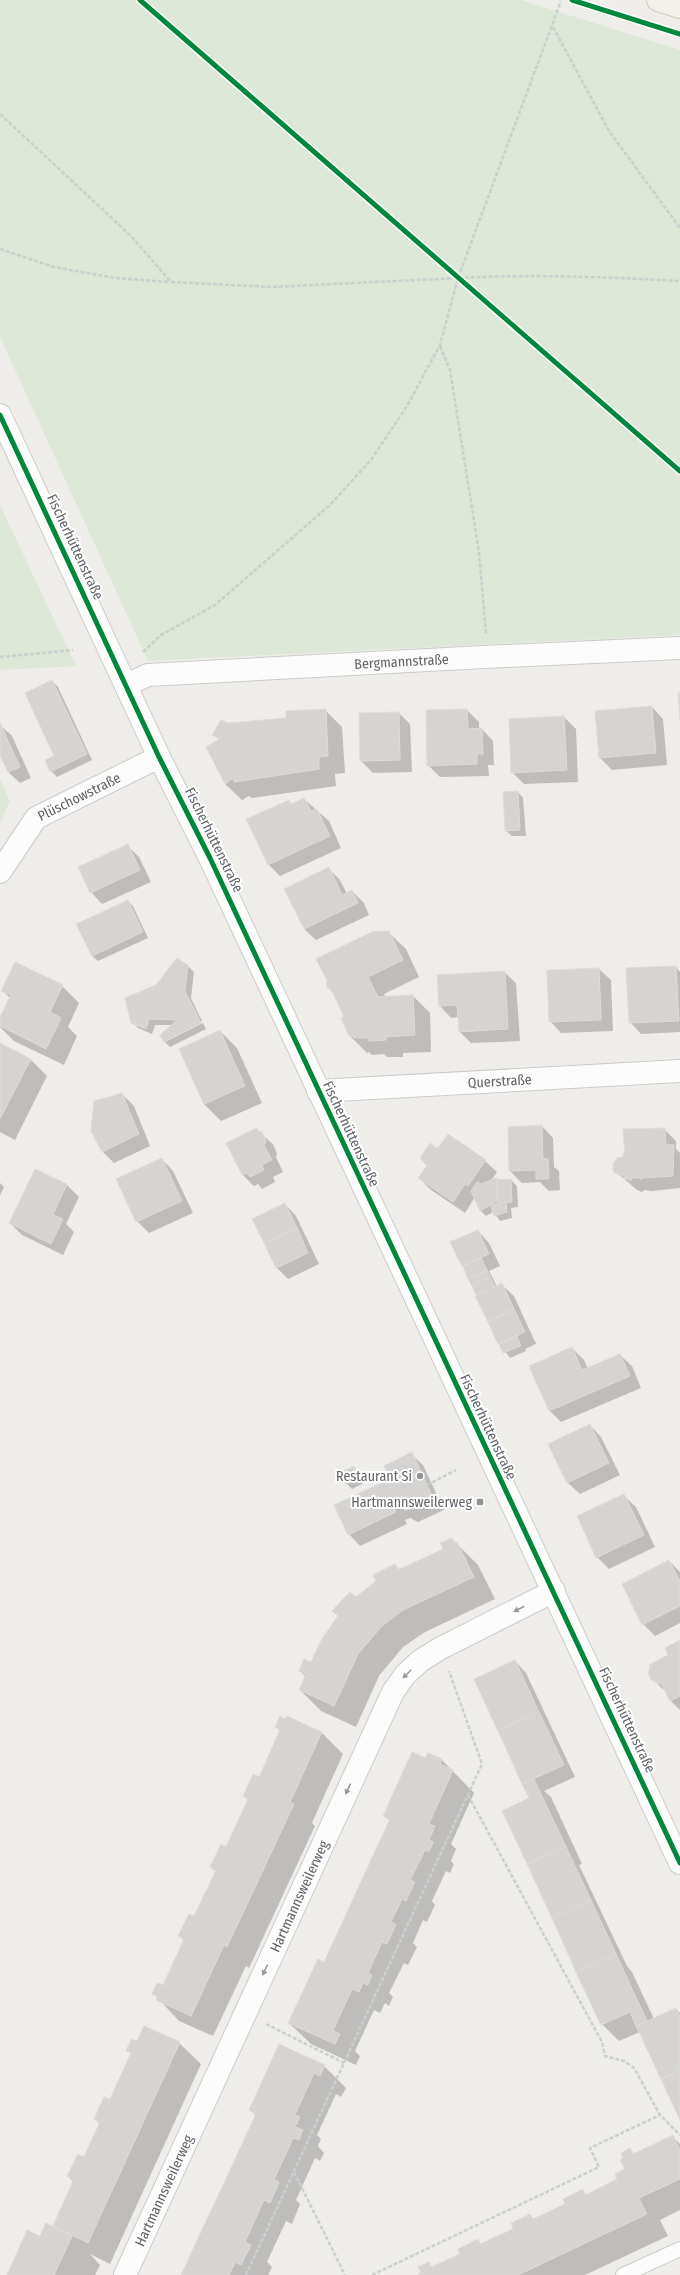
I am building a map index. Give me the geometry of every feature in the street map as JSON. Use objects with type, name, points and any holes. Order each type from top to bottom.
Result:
[{"type":"main road","points":[[658,0],[680,7]]},
{"type":"street","name":"Fischerhüttenstraße","points":[[0,415],[159,757],[210,858],[680,1863]]},
{"type":"street","name":"Bergmannstraße","points":[[126,685],[148,676],[477,657],[680,648]]},
{"type":"street","name":"Plüschowstraße","points":[[0,872],[36,818],[159,757]]},
{"type":"street","name":"Querstraße","points":[[318,1091],[680,1071]]},
{"type":"street","name":"Hartmannsweilerweg","points":[[126,2275],[393,1692],[405,1676],[420,1661],[439,1649],[554,1591]]},
{"type":"lane","points":[[623,2275],[680,2249]]},
{"type":"path","points":[[139,656],[161,635],[215,605],[330,505],[371,460],[407,406],[440,345],[458,278],[561,1]]},
{"type":"path","points":[[552,27],[609,131],[680,228]]},
{"type":"path","points":[[0,114],[131,236],[171,282]]},
{"type":"path","points":[[0,249],[54,266],[115,278],[272,287],[499,276],[603,277],[680,281]]},
{"type":"path","points":[[440,345],[450,370],[474,520],[479,552],[486,639]]},
{"type":"path","points":[[0,657],[73,650]]},
{"type":"path","points":[[427,1485],[456,1470]]},
{"type":"path","points":[[246,2275],[482,1764],[448,1670]]},
{"type":"path","points":[[468,1795],[602,2042],[605,2056],[624,2060],[634,2068],[660,2115],[680,2135]]},
{"type":"path","points":[[261,2021],[344,2063]]},
{"type":"path","points":[[372,2275],[599,2167],[590,2148],[660,2115]]},
{"type":"path","points":[[294,2172],[345,2275]]},
{"type":"green space","points":[[0,0],[521,0],[680,50],[680,635],[148,661],[0,337]]},
{"type":"green space","points":[[0,505],[76,666],[0,670]]},
{"type":"green space","points":[[0,779],[10,801],[0,823]]},
{"type":"building","points":[[52,680],[87,754],[50,772],[45,760],[54,756],[25,693]]},
{"type":"building","points":[[678,693],[680,693],[680,719]]},
{"type":"building","points":[[652,706],[656,753],[599,758],[595,711]]},
{"type":"building","points":[[326,709],[328,756],[319,757],[319,769],[234,782],[233,778],[225,784],[206,747],[220,739],[212,735],[221,720],[228,723],[286,718],[286,711]]},
{"type":"building","points":[[467,709],[468,729],[482,728],[483,754],[477,754],[477,764],[427,766],[426,710]]},
{"type":"building","points":[[399,712],[400,760],[360,761],[359,713]]},
{"type":"building","points":[[564,716],[567,770],[511,773],[509,719]]},
{"type":"building","points":[[0,723],[20,767],[8,772],[0,756]]},
{"type":"building","points":[[518,791],[520,830],[505,831],[503,792]]},
{"type":"building","points":[[304,798],[311,811],[317,809],[330,836],[268,865],[246,819],[289,800],[291,804]]},
{"type":"building","points":[[128,844],[140,870],[90,893],[78,867]]},
{"type":"building","points":[[329,867],[342,895],[352,890],[358,903],[304,929],[284,889]]},
{"type":"building","points":[[128,900],[143,932],[92,956],[76,924]]},
{"type":"building","points":[[389,931],[403,960],[368,977],[378,997],[413,995],[415,1035],[386,1037],[386,1040],[369,1041],[369,1038],[354,1038],[352,1035],[349,1036],[341,1018],[344,1017],[333,993],[327,987],[327,980],[316,959],[372,932]]},
{"type":"building","points":[[177,958],[188,965],[185,991],[201,1023],[164,1042],[160,1035],[177,1020],[149,1019],[146,1029],[131,1023],[125,998],[156,985]]},
{"type":"building","points":[[15,962],[63,985],[50,1012],[61,1018],[46,1049],[0,1026],[0,1017],[11,995],[1,991]]},
{"type":"building","points":[[676,966],[679,1021],[629,1023],[626,968]]},
{"type":"building","points":[[599,968],[601,1020],[549,1022],[547,970]]},
{"type":"building","points":[[505,971],[508,1029],[459,1032],[457,1005],[439,1006],[437,975]]},
{"type":"building","points":[[220,1030],[245,1086],[204,1104],[179,1049]]},
{"type":"building","points":[[0,1043],[31,1059],[0,1119]]},
{"type":"building","points":[[122,1093],[139,1134],[102,1152],[91,1131],[94,1101]]},
{"type":"building","points":[[542,1125],[543,1159],[548,1159],[549,1179],[536,1179],[536,1170],[509,1171],[508,1127]]},
{"type":"building","points":[[256,1128],[258,1131],[262,1132],[266,1141],[264,1145],[272,1160],[262,1165],[264,1170],[250,1177],[247,1173],[242,1175],[226,1143]]},
{"type":"building","points":[[665,1128],[666,1145],[674,1145],[673,1176],[642,1178],[640,1180],[640,1178],[632,1178],[630,1181],[630,1179],[624,1179],[624,1175],[618,1175],[613,1171],[613,1163],[617,1158],[623,1157],[623,1153],[625,1153],[623,1129]]},
{"type":"building","points":[[448,1134],[486,1160],[468,1186],[465,1184],[453,1202],[418,1178],[427,1166],[420,1158],[430,1143],[436,1148],[439,1147]]},
{"type":"building","points":[[162,1158],[182,1201],[136,1222],[116,1179]]},
{"type":"building","points":[[35,1169],[67,1184],[53,1215],[63,1219],[51,1244],[9,1223]]},
{"type":"building","points":[[497,1178],[497,1201],[480,1211],[471,1191],[477,1182],[481,1184]]},
{"type":"building","points":[[511,1179],[512,1202],[498,1203],[497,1180]]},
{"type":"building","points":[[506,1202],[507,1212],[494,1216],[491,1206]]},
{"type":"building","points":[[285,1203],[297,1228],[264,1243],[252,1219]]},
{"type":"building","points":[[297,1228],[308,1253],[276,1268],[264,1243]]},
{"type":"building","points":[[478,1230],[489,1254],[462,1266],[450,1242]]},
{"type":"building","points":[[481,1258],[487,1270],[468,1279],[463,1266]]},
{"type":"building","points":[[487,1270],[490,1277],[472,1286],[468,1279]]},
{"type":"building","points":[[490,1277],[495,1287],[476,1295],[472,1286]]},
{"type":"building","points":[[502,1283],[514,1309],[488,1322],[475,1296]]},
{"type":"building","points":[[514,1309],[525,1332],[498,1344],[488,1322]]},
{"type":"building","points":[[517,1336],[521,1346],[503,1353],[499,1344]]},
{"type":"building","points":[[572,1347],[582,1370],[620,1354],[630,1376],[549,1411],[529,1366]]},
{"type":"building","points":[[590,1424],[609,1463],[567,1483],[548,1444]]},
{"type":"building","points":[[412,1452],[433,1498],[405,1511],[404,1507],[400,1509],[399,1506],[394,1508],[396,1512],[348,1535],[334,1505],[390,1479],[384,1466]]},
{"type":"building","points":[[354,1466],[359,1477],[345,1484],[340,1473]]},
{"type":"building","points":[[624,1494],[644,1535],[596,1558],[577,1516]]},
{"type":"building","points":[[452,1538],[454,1543],[457,1542],[474,1577],[403,1610],[382,1626],[358,1654],[334,1706],[299,1690],[306,1674],[299,1671],[304,1659],[311,1662],[323,1637],[338,1616],[332,1611],[350,1592],[356,1597],[376,1581],[373,1575],[395,1564],[398,1570],[443,1549],[440,1543]]},
{"type":"building","points":[[669,1560],[680,1581],[680,1606],[642,1625],[622,1584]]},
{"type":"building","points":[[680,1640],[680,1696],[670,1701],[661,1683],[658,1685],[657,1682],[651,1680],[648,1673],[650,1668],[649,1665],[668,1655],[665,1648]]},
{"type":"building","points":[[515,1660],[539,1712],[498,1731],[474,1679]]},
{"type":"building","points":[[539,1712],[564,1765],[522,1784],[498,1731]]},
{"type":"building","points":[[280,1716],[285,1719],[287,1716],[322,1732],[290,1802],[294,1804],[227,1947],[224,1945],[191,2016],[156,2000],[158,1996],[152,1994],[157,1983],[163,1985],[184,1939],[178,1936],[189,1914],[194,1916],[216,1870],[210,1867],[221,1844],[226,1847],[248,1799],[243,1796],[253,1774],[259,1777],[280,1730],[275,1727]]},
{"type":"building","points":[[412,1752],[425,1758],[428,1753],[442,1759],[440,1764],[453,1770],[429,1824],[435,1826],[429,1840],[433,1842],[429,1852],[425,1850],[410,1880],[415,1882],[406,1901],[402,1899],[391,1922],[396,1924],[387,1944],[382,1942],[368,1973],[372,1975],[368,1985],[363,1983],[359,1992],[352,1989],[333,2031],[340,2034],[335,2044],[288,2023],[318,1959],[324,1962],[390,1819],[383,1816]]},
{"type":"building","points":[[534,1779],[566,1847],[527,1864],[502,1811],[529,1798],[522,1784]]},
{"type":"building","points":[[566,1847],[591,1900],[552,1918],[527,1864]]},
{"type":"building","points":[[591,1900],[616,1954],[576,1972],[552,1918]]},
{"type":"building","points":[[616,1954],[647,2021],[636,2026],[630,2012],[601,2025],[576,1972]]},
{"type":"building","points":[[676,2008],[680,2017],[680,2070],[661,2079],[636,2026]]},
{"type":"building","points":[[144,2026],[180,2042],[88,2243],[53,2226],[74,2179],[67,2176],[78,2154],[84,2157],[100,2122],[94,2119],[104,2097],[110,2099],[131,2053],[126,2051],[131,2039],[137,2041]]},
{"type":"building","points":[[279,2044],[325,2065],[320,2076],[314,2073],[295,2115],[300,2117],[295,2127],[303,2130],[299,2140],[293,2138],[274,2180],[279,2182],[270,2203],[264,2200],[245,2242],[251,2245],[241,2265],[235,2262],[229,2275],[181,2275],[256,2114],[249,2110]]},
{"type":"building","points":[[680,2070],[680,2120],[661,2079]]},
{"type":"building","points":[[673,2135],[680,2150],[680,2179],[639,2198],[647,2214],[518,2275],[417,2275],[421,2272],[418,2267],[429,2262],[431,2267],[460,2254],[458,2249],[478,2239],[480,2244],[513,2229],[511,2223],[530,2214],[533,2219],[565,2204],[563,2199],[583,2189],[585,2195],[617,2179],[615,2174],[625,2169],[620,2160],[623,2158],[621,2153],[630,2148],[633,2154]]},
{"type":"building","points":[[46,2223],[72,2236],[54,2275],[7,2275],[27,2230],[40,2236]]},
{"type":"cycle path","points":[[140,0],[680,471]]},
{"type":"cycle path","points":[[572,0],[680,34]]},
{"type":"cycle path","points":[[0,415],[159,757],[210,858],[680,1863]]},
{"type":"place","name":"Restaurant Si","points":[[420,1476]]},
{"type":"place","name":"Hartmannsweilerweg","points":[[480,1502]]}]
